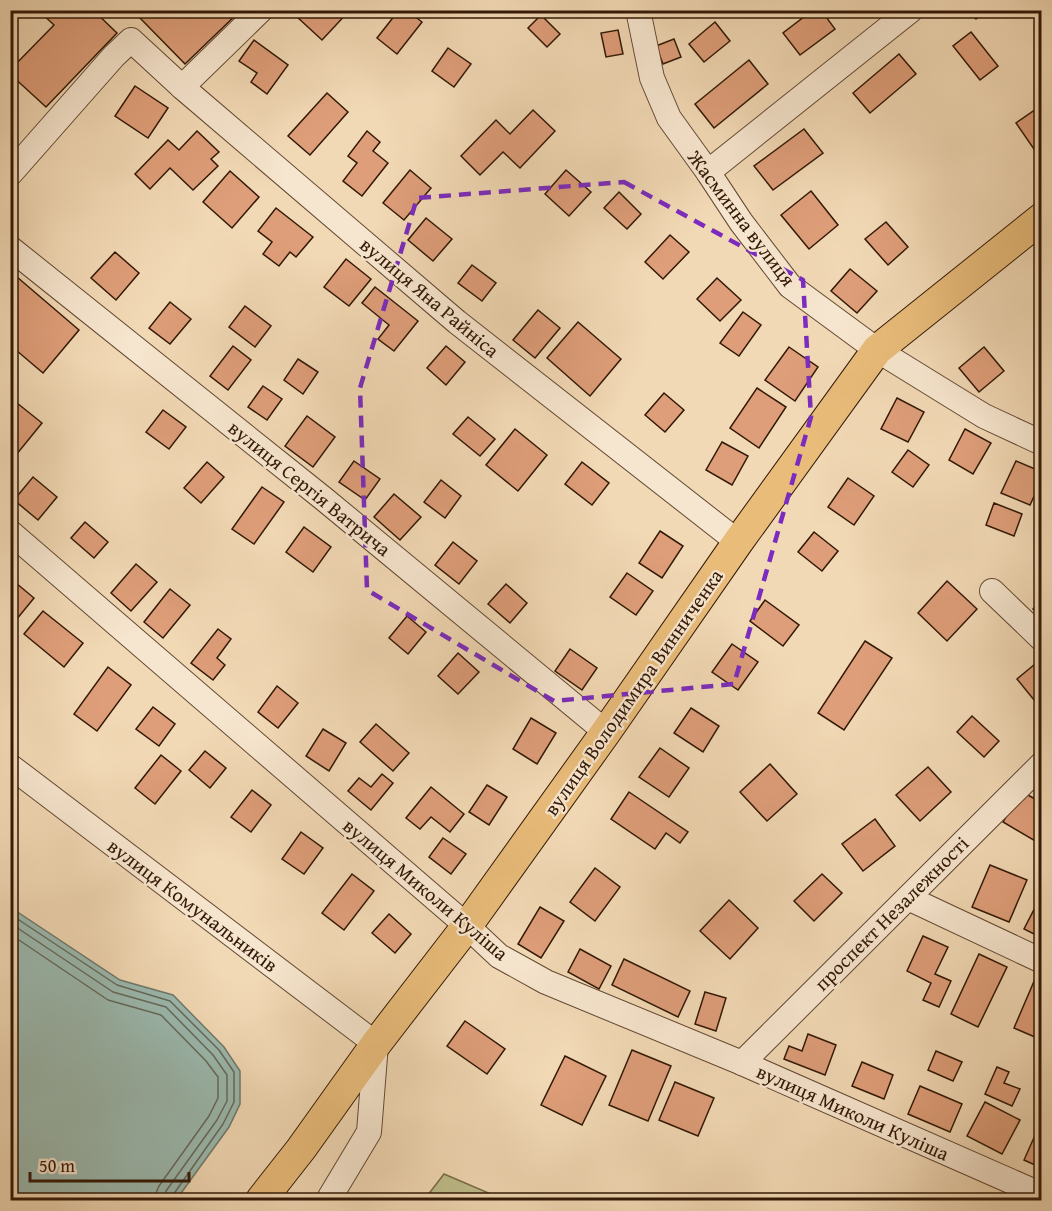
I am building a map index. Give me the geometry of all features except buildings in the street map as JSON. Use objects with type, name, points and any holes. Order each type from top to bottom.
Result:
[{"type":"main road","name":"вулиця Володимира Винниченка","points":[[261,1200],[301,1149],[376,1044],[467,926],[738,542],[878,350],[1041,218]]},
{"type":"street","points":[[182,87],[261,10]]},
{"type":"street","name":"Жасминна вулиця","points":[[638,10],[652,78],[669,118],[741,222],[790,286],[878,350],[984,416],[1041,442]]},
{"type":"street","points":[[708,172],[911,10]]},
{"type":"street","name":"вулиця Яна Райніса","points":[[10,174],[130,40],[457,322],[738,542]]},
{"type":"street","name":"вулиця Сергія Ватрича","points":[[10,248],[324,499],[606,732]]},
{"type":"street","name":"вулиця Миколи Куліша","points":[[10,532],[499,956],[546,982],[742,1064],[1041,1195]]},
{"type":"street","points":[[992,591],[1041,639]]},
{"type":"street","name":"проспект Незалежності","points":[[742,1064],[1041,764]]},
{"type":"street","name":"вулиця Комунальників","points":[[10,766],[376,1044]]},
{"type":"street","points":[[908,898],[1041,961]]},
{"type":"street","points":[[330,1197],[369,1132],[376,1044]]},
{"type":"highlighted area","points":[[624,182],[803,280],[811,417],[734,684],[554,701],[367,590],[360,388],[417,198]]},
{"type":"shaded area","points":[[444,1174],[498,1197],[500,1200],[424,1200]]},
{"type":"water","points":[[10,907],[120,980],[173,995],[224,1047],[240,1071],[240,1104],[229,1127],[176,1200],[11,1200]]}]
